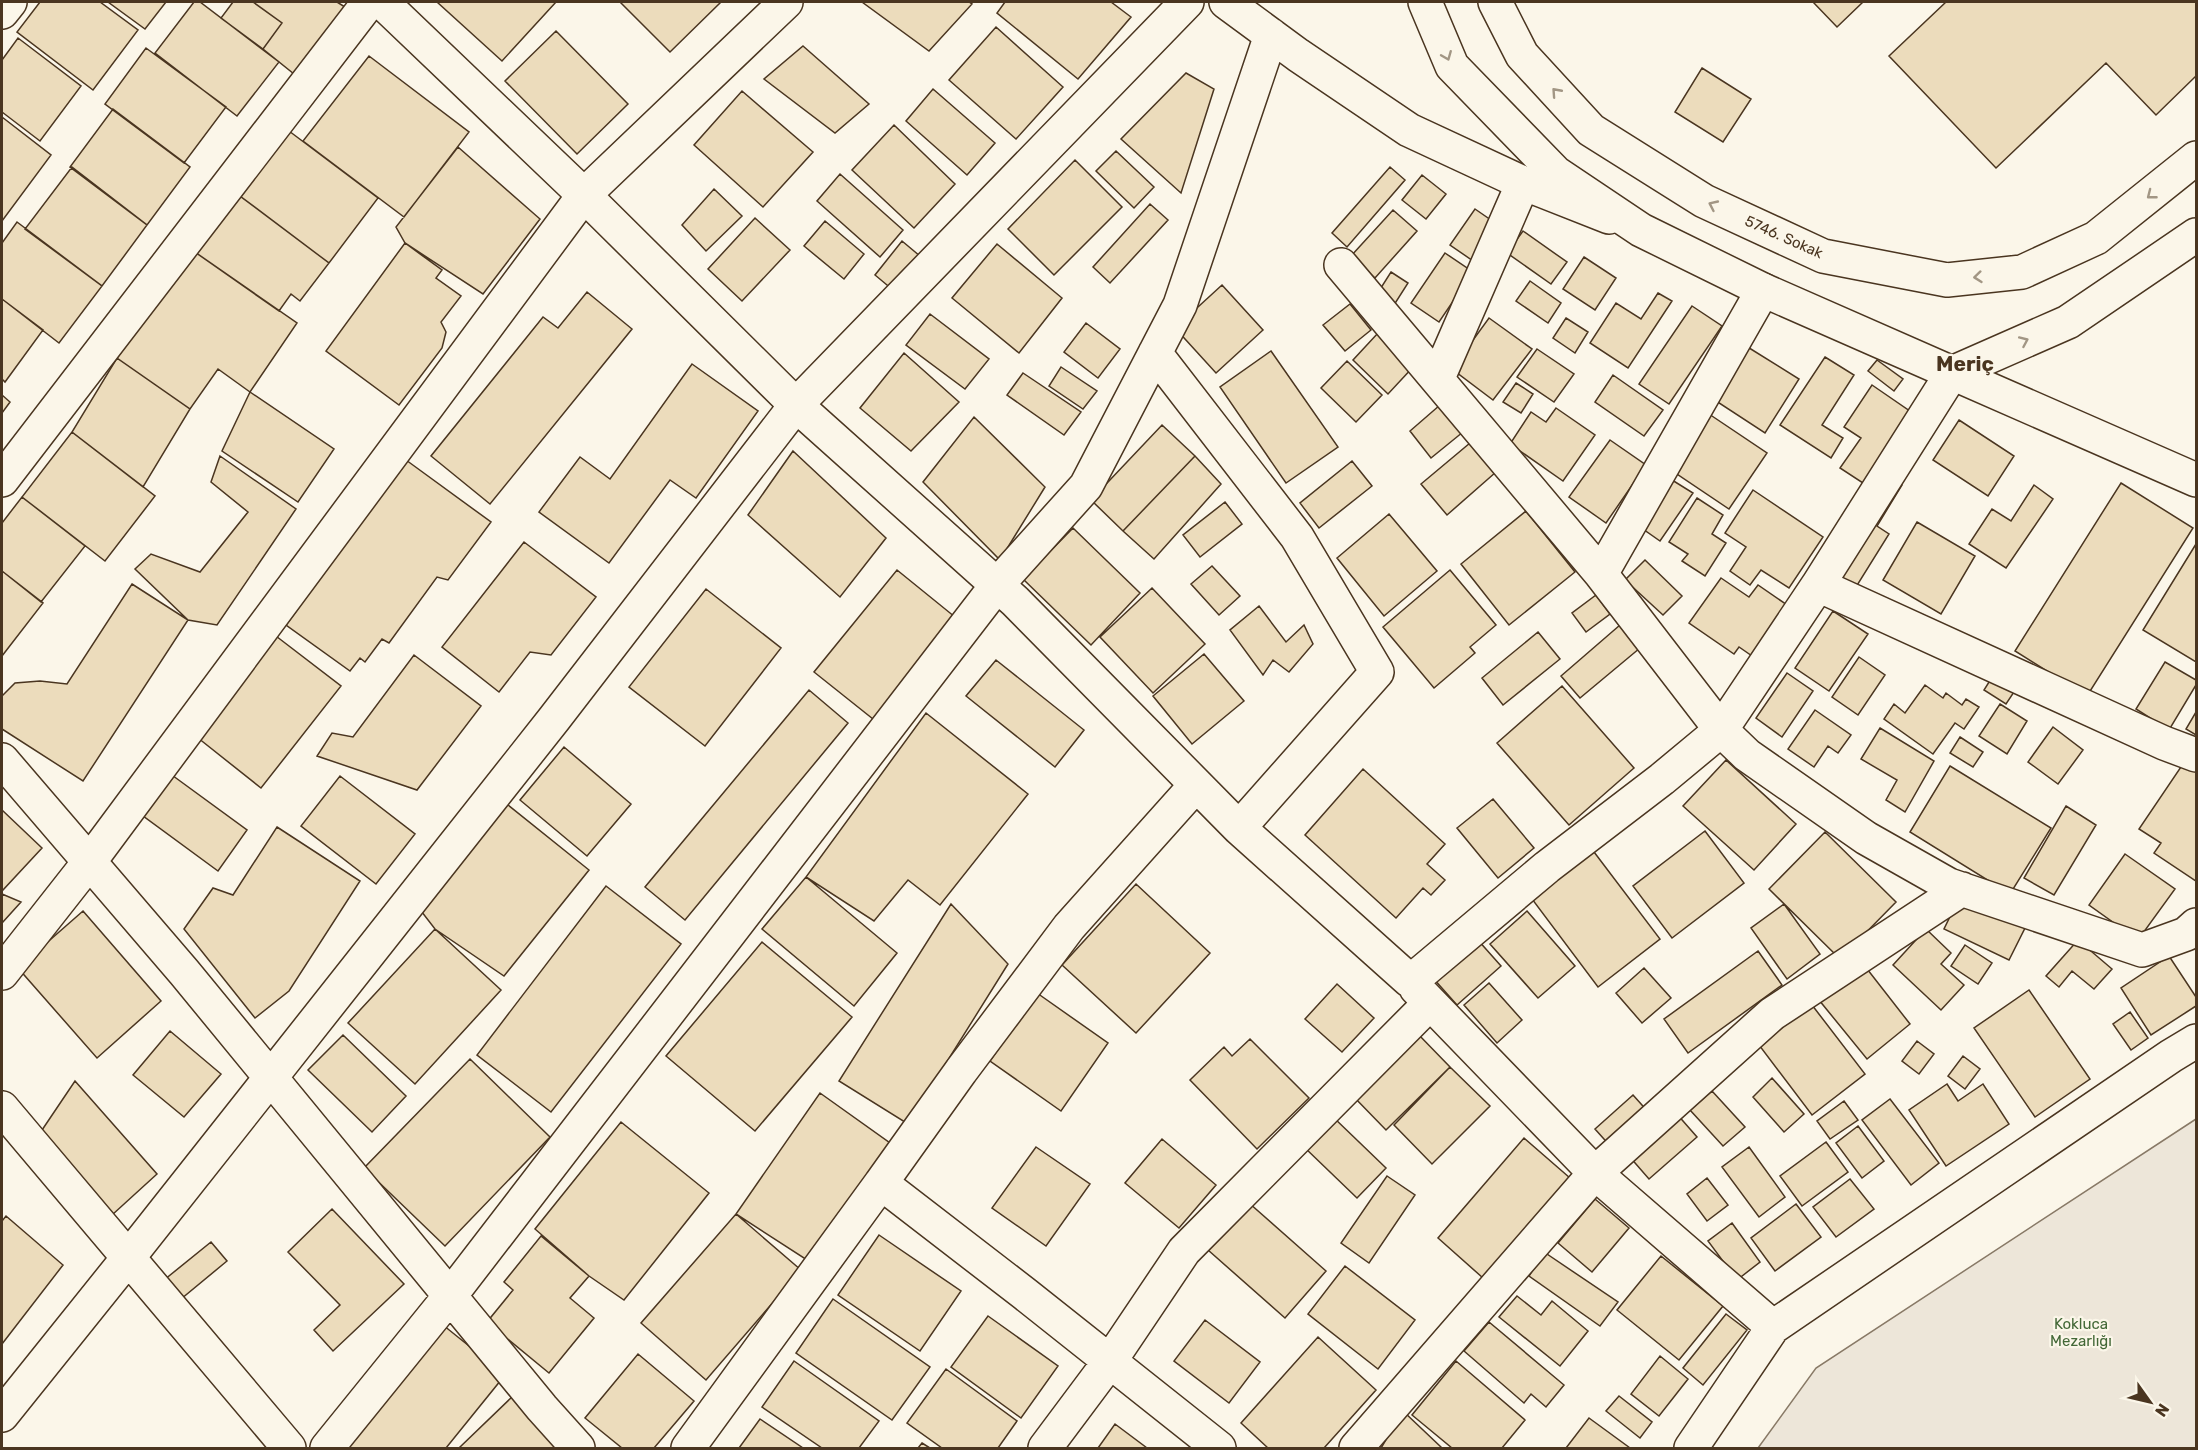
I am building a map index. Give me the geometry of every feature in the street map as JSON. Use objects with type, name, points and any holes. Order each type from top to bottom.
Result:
[{"type":"street","points":[[2,12],[10,2]]},
{"type":"street","points":[[2,480],[369,2]]},
{"type":"street","points":[[382,2],[584,195],[796,405],[998,585],[1239,828],[1419,992],[1595,1173],[1773,1327]]},
{"type":"street","points":[[2,973],[90,861],[584,195],[786,2]]},
{"type":"street","points":[[2,1415],[554,719],[796,405],[1187,2]]},
{"type":"street","points":[[1226,2],[1409,129],[1523,183],[1641,230],[1763,290],[2196,480]]},
{"type":"street","points":[[1425,2],[1452,66],[1556,173],[1641,230]]},
{"type":"street","name":"5746. Sokak","points":[[1495,2],[1522,55],[1591,130],[1704,201],[1823,256],[1947,280],[2022,272],[2096,238],[2196,158]]},
{"type":"street","points":[[327,1449],[450,1296],[998,585],[1086,486],[1180,305],[1271,35]]},
{"type":"street","points":[[1438,378],[1523,183]]},
{"type":"street","points":[[1045,1449],[1110,1361],[1184,1251],[1419,992],[1422,972],[1547,867],[1662,779],[1721,730],[1818,585],[1952,373],[2068,322],[2196,235]]},
{"type":"street","points":[[1341,265],[1601,574],[1721,730],[1747,755],[1866,838],[1949,885],[2142,950],[2186,934],[2196,925]]},
{"type":"street","points":[[1601,574],[1763,290]]},
{"type":"street","points":[[1155,353],[1297,537],[1377,672],[1239,828]]},
{"type":"street","points":[[1818,585],[2164,743],[2196,755]]},
{"type":"street","points":[[2,760],[90,861],[578,1449]]},
{"type":"street","points":[[688,1449],[961,1071],[1069,927],[1196,785]]},
{"type":"street","points":[[1356,1449],[1595,1173],[1772,1014],[1962,889]]},
{"type":"street","points":[[1691,1449],[1773,1327],[2196,1041]]},
{"type":"street","points":[[2,1107],[289,1449]]},
{"type":"street","points":[[881,1183],[1219,1449]]},
{"type":"green space","name":"Kokluca Mezarlığı","points":[[2196,1119],[2196,1448],[1758,1448],[1816,1368]]},
{"type":"building","points":[[40,2],[100,2],[138,30],[93,90],[17,32]]},
{"type":"building","points":[[108,2],[166,2],[145,29]]},
{"type":"building","points":[[194,2],[200,2],[279,62],[237,116],[155,53]]},
{"type":"building","points":[[233,2],[253,2],[282,23],[263,49],[221,18]]},
{"type":"building","points":[[253,2],[337,2],[345,7],[294,74],[263,49],[282,23]]},
{"type":"building","points":[[437,2],[556,2],[502,61]]},
{"type":"building","points":[[620,2],[721,2],[670,52]]},
{"type":"building","points":[[862,2],[969,2],[972,4],[929,51]]},
{"type":"building","points":[[1005,2],[1111,2],[1131,17],[1078,79],[997,13]]},
{"type":"building","points":[[1813,2],[1863,2],[1837,27]]},
{"type":"building","points":[[1946,2],[2196,2],[2196,76],[2156,115],[2106,63],[1996,168],[1889,56]]},
{"type":"building","points":[[996,27],[1063,87],[1016,139],[949,80]]},
{"type":"building","points":[[556,31],[628,104],[577,154],[505,81]]},
{"type":"building","points":[[18,38],[81,86],[40,141],[2,112],[2,60]]},
{"type":"building","points":[[803,46],[869,104],[835,133],[764,79]]},
{"type":"building","points":[[146,48],[226,107],[184,163],[105,104]]},
{"type":"building","points":[[369,56],[469,132],[404,217],[303,141]]},
{"type":"building","points":[[1702,68],[1751,99],[1723,142],[1675,112]]},
{"type":"building","points":[[1186,73],[1214,89],[1181,193],[1121,139]]},
{"type":"building","points":[[933,89],[995,143],[967,175],[906,121]]},
{"type":"building","points":[[742,91],[813,152],[763,207],[694,145]]},
{"type":"building","points":[[113,109],[190,167],[147,225],[70,167]]},
{"type":"building","points":[[2,117],[51,155],[2,221]]},
{"type":"building","points":[[894,125],[955,184],[914,228],[852,170]]},
{"type":"building","points":[[289,131],[378,198],[329,263],[240,196]]},
{"type":"building","points":[[458,147],[540,219],[483,294],[405,243],[396,227]]},
{"type":"building","points":[[1116,151],[1154,187],[1134,208],[1096,171]]},
{"type":"building","points":[[1075,160],[1122,207],[1054,275],[1008,229]]},
{"type":"building","points":[[72,167],[147,225],[102,286],[25,229]]},
{"type":"building","points":[[1390,167],[1405,180],[1347,247],[1332,233]]},
{"type":"building","points":[[840,174],[903,230],[880,257],[817,201]]},
{"type":"building","points":[[1422,175],[1446,194],[1426,219],[1402,200]]},
{"type":"building","points":[[714,189],[742,216],[706,251],[682,225]]},
{"type":"building","points":[[240,196],[329,263],[300,301],[291,294],[279,311],[192,250]]},
{"type":"building","points":[[1150,204],[1168,220],[1110,283],[1093,267]]},
{"type":"building","points":[[1475,209],[1501,227],[1476,263],[1450,245]]},
{"type":"building","points":[[1393,210],[1417,231],[1375,278],[1351,256]]},
{"type":"building","points":[[755,218],[790,250],[742,301],[708,269]]},
{"type":"building","points":[[825,221],[864,254],[844,279],[804,246]]},
{"type":"building","points":[[17,222],[102,286],[59,343],[2,299],[2,243]]},
{"type":"building","points":[[1523,231],[1567,262],[1551,284],[1507,253]]},
{"type":"building","points":[[902,241],[920,256],[893,290],[875,275]]},
{"type":"building","points":[[405,243],[442,270],[436,278],[461,296],[441,322],[446,332],[442,348],[399,405],[326,351]]},
{"type":"building","points":[[997,244],[1062,298],[1019,353],[952,298]]},
{"type":"building","points":[[192,250],[297,323],[250,392],[218,369],[190,409],[117,358]]},
{"type":"building","points":[[1445,253],[1473,272],[1439,322],[1411,303]]},
{"type":"building","points":[[1584,257],[1616,278],[1595,310],[1563,289]]},
{"type":"building","points":[[1391,272],[1408,283],[1394,305],[1377,294]]},
{"type":"building","points":[[1530,281],[1561,303],[1548,323],[1516,301]]},
{"type":"building","points":[[1222,285],[1263,330],[1216,373],[1175,328]]},
{"type":"building","points":[[587,292],[632,329],[490,504],[431,456],[543,317],[558,328]]},
{"type":"building","points":[[1658,293],[1672,301],[1628,368],[1590,343],[1616,303],[1641,319]]},
{"type":"building","points":[[2,299],[43,330],[5,382],[2,379]]},
{"type":"building","points":[[1350,304],[1371,330],[1345,351],[1323,325]]},
{"type":"building","points":[[1692,306],[1722,326],[1669,404],[1639,384]]},
{"type":"building","points":[[930,314],[989,359],[965,389],[906,345]]},
{"type":"building","points":[[1489,318],[1532,349],[1493,400],[1452,369]]},
{"type":"building","points":[[1566,318],[1588,332],[1575,353],[1553,338]]},
{"type":"building","points":[[1086,323],[1120,349],[1098,378],[1064,352]]},
{"type":"building","points":[[1378,333],[1414,366],[1388,394],[1353,360]]},
{"type":"building","points":[[1746,346],[1799,379],[1765,433],[1713,399]]},
{"type":"building","points":[[1537,349],[1574,374],[1554,402],[1517,377]]},
{"type":"building","points":[[1271,351],[1338,447],[1286,483],[1220,387]]},
{"type":"building","points":[[904,353],[959,402],[911,451],[860,408]]},
{"type":"building","points":[[1825,357],[1854,375],[1822,425],[1843,438],[1831,458],[1780,425]]},
{"type":"building","points":[[117,358],[190,409],[143,487],[72,432]]},
{"type":"building","points":[[1877,360],[1903,379],[1894,391],[1868,371]]},
{"type":"building","points":[[1347,361],[1382,395],[1356,422],[1321,388]]},
{"type":"building","points":[[692,364],[758,411],[696,498],[670,480],[609,563],[539,512],[580,457],[610,479]]},
{"type":"building","points":[[1061,367],[1097,391],[1083,409],[1049,386]]},
{"type":"building","points":[[1023,373],[1081,412],[1064,435],[1007,395]]},
{"type":"building","points":[[1613,375],[1663,410],[1644,436],[1595,402]]},
{"type":"building","points":[[1516,383],[1533,394],[1521,413],[1503,402]]},
{"type":"building","points":[[1872,385],[1917,416],[1869,487],[1840,468],[1861,438],[1844,427]]},
{"type":"building","points":[[250,392],[334,449],[298,502],[222,451]]},
{"type":"building","points":[[2,395],[10,402],[2,413]]},
{"type":"building","points":[[1440,405],[1463,432],[1431,458],[1410,431]]},
{"type":"building","points":[[1556,408],[1595,435],[1563,481],[1510,444],[1531,412],[1546,422]]},
{"type":"building","points":[[1709,414],[1767,453],[1729,509],[1671,470]]},
{"type":"building","points":[[974,417],[1045,487],[1000,560],[923,482]]},
{"type":"building","points":[[1959,420],[2014,456],[1988,496],[1933,460]]},
{"type":"building","points":[[1162,425],[1195,456],[1123,531],[1091,500]]},
{"type":"building","points":[[72,432],[155,496],[105,561],[22,497]]},
{"type":"building","points":[[1610,440],[1646,465],[1606,523],[1569,497]]},
{"type":"building","points":[[1470,443],[1496,472],[1447,515],[1421,484]]},
{"type":"building","points":[[793,451],[886,538],[840,597],[748,515]]},
{"type":"building","points":[[220,456],[296,509],[217,625],[188,620],[135,569],[151,554],[200,572],[248,512],[211,482]]},
{"type":"building","points":[[1195,456],[1221,484],[1154,559],[1123,531]]},
{"type":"building","points":[[406,460],[491,522],[448,580],[437,577],[389,643],[382,639],[365,662],[360,658],[350,671],[286,625]]},
{"type":"building","points":[[1352,461],[1372,486],[1319,528],[1300,503]]},
{"type":"building","points":[[1664,475],[1693,493],[1660,541],[1633,522]]},
{"type":"building","points":[[1893,479],[1902,485],[1877,526],[1889,534],[1856,587],[1834,574]]},
{"type":"building","points":[[2121,483],[2193,528],[2087,696],[2015,651]]},
{"type":"building","points":[[2034,485],[2053,499],[2006,568],[1969,544],[1992,509],[2011,521]]},
{"type":"building","points":[[1753,490],[1823,537],[1789,588],[1761,570],[1750,585],[1730,571],[1746,547],[1725,533]]},
{"type":"building","points":[[22,497],[85,546],[41,602],[2,571],[2,523]]},
{"type":"building","points":[[1697,498],[1723,515],[1712,534],[1726,543],[1705,576],[1682,561],[1688,554],[1669,542]]},
{"type":"building","points":[[1225,502],[1242,524],[1200,557],[1183,535]]},
{"type":"building","points":[[1526,511],[1575,572],[1509,625],[1461,564]]},
{"type":"building","points":[[1389,514],[1437,571],[1384,616],[1337,558]]},
{"type":"building","points":[[1917,522],[1975,556],[1941,614],[1883,580]]},
{"type":"building","points":[[1073,528],[1140,593],[1091,645],[1023,579]]},
{"type":"building","points":[[524,542],[596,597],[551,655],[530,652],[499,692],[442,647]]},
{"type":"building","points":[[2196,544],[2196,662],[2143,630]]},
{"type":"building","points":[[1645,560],[1682,596],[1663,615],[1625,580]]},
{"type":"building","points":[[1212,566],[1240,596],[1219,615],[1191,584]]},
{"type":"building","points":[[897,570],[955,617],[873,719],[814,672]]},
{"type":"building","points":[[1450,570],[1496,625],[1470,647],[1475,653],[1434,688],[1383,627]]},
{"type":"building","points":[[2,571],[43,603],[2,656]]},
{"type":"building","points":[[1721,578],[1749,597],[1758,585],[1790,607],[1755,658],[1739,647],[1734,654],[1689,623]]},
{"type":"building","points":[[132,584],[188,620],[83,781],[2,729],[2,696],[15,683],[40,681],[67,684]]},
{"type":"building","points":[[1152,588],[1205,644],[1153,693],[1100,637]]},
{"type":"building","points":[[706,589],[781,648],[705,746],[629,687]]},
{"type":"building","points":[[1596,595],[1610,614],[1586,632],[1572,613]]},
{"type":"building","points":[[1259,606],[1286,642],[1304,625],[1313,644],[1289,672],[1273,660],[1263,675],[1230,630]]},
{"type":"building","points":[[1833,611],[1868,634],[1829,691],[1795,668]]},
{"type":"building","points":[[1620,625],[1640,648],[1580,698],[1561,676]]},
{"type":"building","points":[[1538,632],[1560,659],[1503,705],[1482,678]]},
{"type":"building","points":[[272,633],[341,686],[261,788],[193,734]]},
{"type":"building","points":[[1204,654],[1244,701],[1192,744],[1153,696]]},
{"type":"building","points":[[414,655],[481,706],[417,790],[317,756],[332,733],[353,737]]},
{"type":"building","points":[[1859,657],[1885,675],[1858,715],[1832,697]]},
{"type":"building","points":[[996,660],[1084,730],[1055,767],[966,696]]},
{"type":"building","points":[[2165,662],[2196,680],[2196,685],[2169,730],[2136,709]]},
{"type":"building","points":[[1787,673],[1813,691],[1782,737],[1756,718]]},
{"type":"building","points":[[1994,674],[2016,689],[2006,704],[1984,690]]},
{"type":"building","points":[[1925,685],[1943,698],[1946,693],[1962,705],[1966,699],[1979,707],[1964,729],[1955,723],[1933,754],[1884,719],[1894,704],[1905,713]]},
{"type":"building","points":[[1562,686],[1634,768],[1569,825],[1497,743]]},
{"type":"building","points":[[809,690],[848,723],[685,920],[645,887]]},
{"type":"building","points":[[2000,704],[2027,721],[2007,754],[1979,736]]},
{"type":"building","points":[[1815,710],[1851,735],[1838,753],[1828,746],[1814,767],[1788,749]]},
{"type":"building","points":[[2196,712],[2196,735],[2186,729]]},
{"type":"building","points":[[926,713],[1028,794],[940,905],[908,880],[874,921],[806,877]]},
{"type":"building","points":[[2053,727],[2083,750],[2058,784],[2028,762]]},
{"type":"building","points":[[1880,728],[1934,761],[1905,812],[1886,800],[1897,780],[1861,759]]},
{"type":"building","points":[[1960,737],[1983,752],[1973,767],[1950,753]]},
{"type":"building","points":[[564,747],[631,804],[587,856],[520,800]]},
{"type":"building","points":[[1726,760],[1796,824],[1754,870],[1683,806]]},
{"type":"building","points":[[2185,761],[2196,768],[2196,881],[2154,853],[2161,843],[2139,829]]},
{"type":"building","points":[[1950,766],[2051,828],[2010,894],[1910,832]]},
{"type":"building","points":[[1363,769],[1445,844],[1427,864],[1445,880],[1431,895],[1423,888],[1396,918],[1305,835]]},
{"type":"building","points":[[165,770],[247,830],[218,871],[135,810]]},
{"type":"building","points":[[340,776],[415,834],[376,884],[301,826]]},
{"type":"building","points":[[1493,799],[1534,848],[1498,878],[1457,828]]},
{"type":"building","points":[[503,801],[589,870],[504,976],[435,929],[418,907]]},
{"type":"building","points":[[2066,806],[2096,825],[2054,895],[2024,878]]},
{"type":"building","points":[[2,810],[42,848],[2,891]]},
{"type":"building","points":[[277,827],[360,881],[289,991],[255,1018],[184,929],[213,888],[233,895]]},
{"type":"building","points":[[1705,831],[1744,883],[1672,938],[1633,886]]},
{"type":"building","points":[[1825,832],[1896,902],[1840,959],[1769,889]]},
{"type":"building","points":[[1591,848],[1660,939],[1598,987],[1529,895]]},
{"type":"building","points":[[2125,854],[2175,889],[2138,940],[2089,905]]},
{"type":"building","points":[[806,877],[897,953],[854,1006],[762,929]]},
{"type":"building","points":[[1136,884],[1210,953],[1136,1033],[1062,965]]},
{"type":"building","points":[[606,886],[681,944],[551,1112],[477,1055]]},
{"type":"building","points":[[2,894],[21,902],[2,923]]},
{"type":"building","points":[[1960,896],[2025,928],[2009,960],[1944,929]]},
{"type":"building","points":[[951,904],[1008,964],[908,1124],[839,1081]]},
{"type":"building","points":[[1784,904],[1820,954],[1787,979],[1751,928]]},
{"type":"building","points":[[83,911],[161,1001],[97,1058],[18,968]]},
{"type":"building","points":[[1527,911],[1575,966],[1538,998],[1490,944]]},
{"type":"building","points":[[435,929],[501,990],[415,1084],[348,1023]]},
{"type":"building","points":[[1926,929],[1951,953],[1941,964],[1964,985],[1941,1010],[1893,965]]},
{"type":"building","points":[[1477,939],[1501,966],[1457,1005],[1433,978]]},
{"type":"building","points":[[2078,940],[2112,969],[2094,989],[2072,971],[2059,987],[2046,976]]},
{"type":"building","points":[[762,942],[852,1017],[755,1131],[666,1056]]},
{"type":"building","points":[[1965,945],[1992,963],[1978,984],[1951,966]]},
{"type":"building","points":[[1758,951],[1782,985],[1688,1053],[1664,1019]]},
{"type":"building","points":[[2169,956],[2196,997],[2196,1006],[2151,1035],[2121,988]]},
{"type":"building","points":[[1864,965],[1910,1024],[1867,1059],[1819,1000]]},
{"type":"building","points":[[1644,968],[1671,998],[1642,1023],[1616,993]]},
{"type":"building","points":[[1489,983],[1522,1020],[1497,1043],[1464,1005]]},
{"type":"building","points":[[1337,984],[1374,1018],[1342,1052],[1305,1019]]},
{"type":"building","points":[[2029,990],[2090,1079],[2035,1117],[1974,1028]]},
{"type":"building","points":[[1037,993],[1108,1043],[1061,1111],[990,1061]]},
{"type":"building","points":[[1812,1005],[1865,1074],[1812,1115],[1759,1045]]},
{"type":"building","points":[[2130,1012],[2148,1038],[2131,1050],[2113,1024]]},
{"type":"building","points":[[170,1031],[221,1074],[184,1117],[133,1075]]},
{"type":"building","points":[[1417,1033],[1450,1067],[1386,1130],[1353,1096]]},
{"type":"building","points":[[343,1035],[406,1096],[372,1132],[308,1070]]},
{"type":"building","points":[[1250,1039],[1309,1098],[1257,1149],[1190,1080],[1224,1047],[1232,1056]]},
{"type":"building","points":[[1917,1041],[1934,1054],[1919,1074],[1902,1061]]},
{"type":"building","points":[[1963,1056],[1980,1069],[1965,1089],[1948,1076]]},
{"type":"building","points":[[470,1059],[550,1137],[445,1246],[364,1168]]},
{"type":"building","points":[[1450,1067],[1490,1106],[1432,1164],[1394,1125]]},
{"type":"building","points":[[1772,1078],[1804,1114],[1784,1132],[1753,1097]]},
{"type":"building","points":[[75,1081],[157,1174],[112,1215],[40,1133]]},
{"type":"building","points":[[1947,1084],[1958,1101],[1983,1084],[2009,1124],[1946,1166],[1909,1110]]},
{"type":"building","points":[[1712,1091],[1745,1127],[1723,1146],[1690,1110]]},
{"type":"building","points":[[820,1093],[890,1143],[807,1260],[736,1214]]},
{"type":"building","points":[[1633,1095],[1650,1114],[1612,1148],[1595,1129]]},
{"type":"building","points":[[1890,1099],[1939,1163],[1911,1185],[1862,1120]]},
{"type":"building","points":[[1844,1101],[1858,1120],[1830,1139],[1817,1121]]},
{"type":"building","points":[[1676,1113],[1697,1137],[1649,1179],[1629,1156]]},
{"type":"building","points":[[1332,1116],[1386,1168],[1357,1198],[1303,1146]]},
{"type":"building","points":[[621,1122],[709,1193],[624,1300],[589,1276],[535,1229]]},
{"type":"building","points":[[1858,1126],[1884,1161],[1862,1178],[1836,1143]]},
{"type":"building","points":[[1524,1138],[1570,1178],[1483,1278],[1438,1238]]},
{"type":"building","points":[[1162,1139],[1216,1185],[1179,1228],[1125,1183]]},
{"type":"building","points":[[1826,1142],[1848,1172],[1802,1206],[1780,1176]]},
{"type":"building","points":[[1036,1147],[1090,1184],[1046,1246],[992,1208]]},
{"type":"building","points":[[1749,1147],[1785,1197],[1759,1217],[1722,1167]]},
{"type":"building","points":[[1387,1176],[1415,1195],[1369,1263],[1341,1243]]},
{"type":"building","points":[[1707,1178],[1728,1205],[1707,1221],[1687,1194]]},
{"type":"building","points":[[1850,1179],[1874,1209],[1836,1237],[1813,1207]]},
{"type":"building","points":[[1595,1199],[1629,1228],[1592,1272],[1558,1243]]},
{"type":"building","points":[[1249,1203],[1326,1271],[1285,1318],[1208,1250]]},
{"type":"building","points":[[1796,1204],[1821,1237],[1775,1271],[1751,1238]]},
{"type":"building","points":[[332,1209],[404,1284],[333,1351],[314,1330],[340,1305],[288,1252]]},
{"type":"building","points":[[736,1214],[801,1270],[706,1380],[641,1323]]},
{"type":"building","points":[[6,1216],[63,1265],[2,1344],[2,1221]]},
{"type":"building","points":[[1732,1223],[1760,1262],[1737,1280],[1708,1241]]},
{"type":"building","points":[[879,1235],[961,1291],[920,1351],[838,1295]]},
{"type":"building","points":[[541,1236],[589,1276],[570,1298],[594,1318],[549,1373],[487,1322],[513,1290],[504,1282]]},
{"type":"building","points":[[211,1242],[227,1261],[181,1299],[164,1280]]},
{"type":"building","points":[[1544,1252],[1618,1302],[1600,1326],[1529,1276]]},
{"type":"building","points":[[1661,1256],[1723,1306],[1679,1360],[1617,1310]]},
{"type":"building","points":[[1345,1266],[1415,1320],[1378,1369],[1308,1314]]},
{"type":"building","points":[[1517,1296],[1541,1315],[1552,1301],[1588,1331],[1560,1366],[1499,1317]]},
{"type":"building","points":[[833,1299],[930,1367],[892,1420],[796,1353]]},
{"type":"building","points":[[1726,1314],[1747,1330],[1703,1385],[1683,1368]]},
{"type":"building","points":[[988,1316],[1058,1366],[1021,1418],[951,1367]]},
{"type":"building","points":[[1205,1320],[1260,1362],[1229,1403],[1174,1361]]},
{"type":"building","points":[[1489,1322],[1564,1385],[1546,1407],[1531,1394],[1524,1403],[1464,1351]]},
{"type":"building","points":[[443,1325],[505,1375],[446,1448],[351,1448],[346,1444]]},
{"type":"building","points":[[1318,1337],[1376,1390],[1324,1448],[1268,1448],[1241,1423]]},
{"type":"building","points":[[638,1354],[694,1401],[654,1448],[622,1448],[585,1418]]},
{"type":"building","points":[[1660,1356],[1688,1379],[1659,1416],[1631,1394]]},
{"type":"building","points":[[794,1361],[879,1421],[859,1448],[822,1448],[762,1407]]},
{"type":"building","points":[[1456,1361],[1525,1420],[1502,1448],[1452,1448],[1412,1415]]},
{"type":"building","points":[[946,1369],[1017,1421],[998,1448],[942,1448],[907,1423]]},
{"type":"building","points":[[514,1395],[566,1448],[459,1448]]},
{"type":"building","points":[[1619,1396],[1652,1422],[1640,1438],[1606,1411]]},
{"type":"building","points":[[1403,1411],[1442,1448],[1381,1448]]},
{"type":"building","points":[[1589,1418],[1630,1448],[1566,1448]]},
{"type":"building","points":[[760,1419],[803,1448],[739,1448]]},
{"type":"building","points":[[1115,1424],[1147,1448],[1098,1448]]},
{"type":"building","points":[[922,1443],[930,1448],[918,1448]]},
{"type":"district","name":"Meriç","points":[[1965,363]]}]
